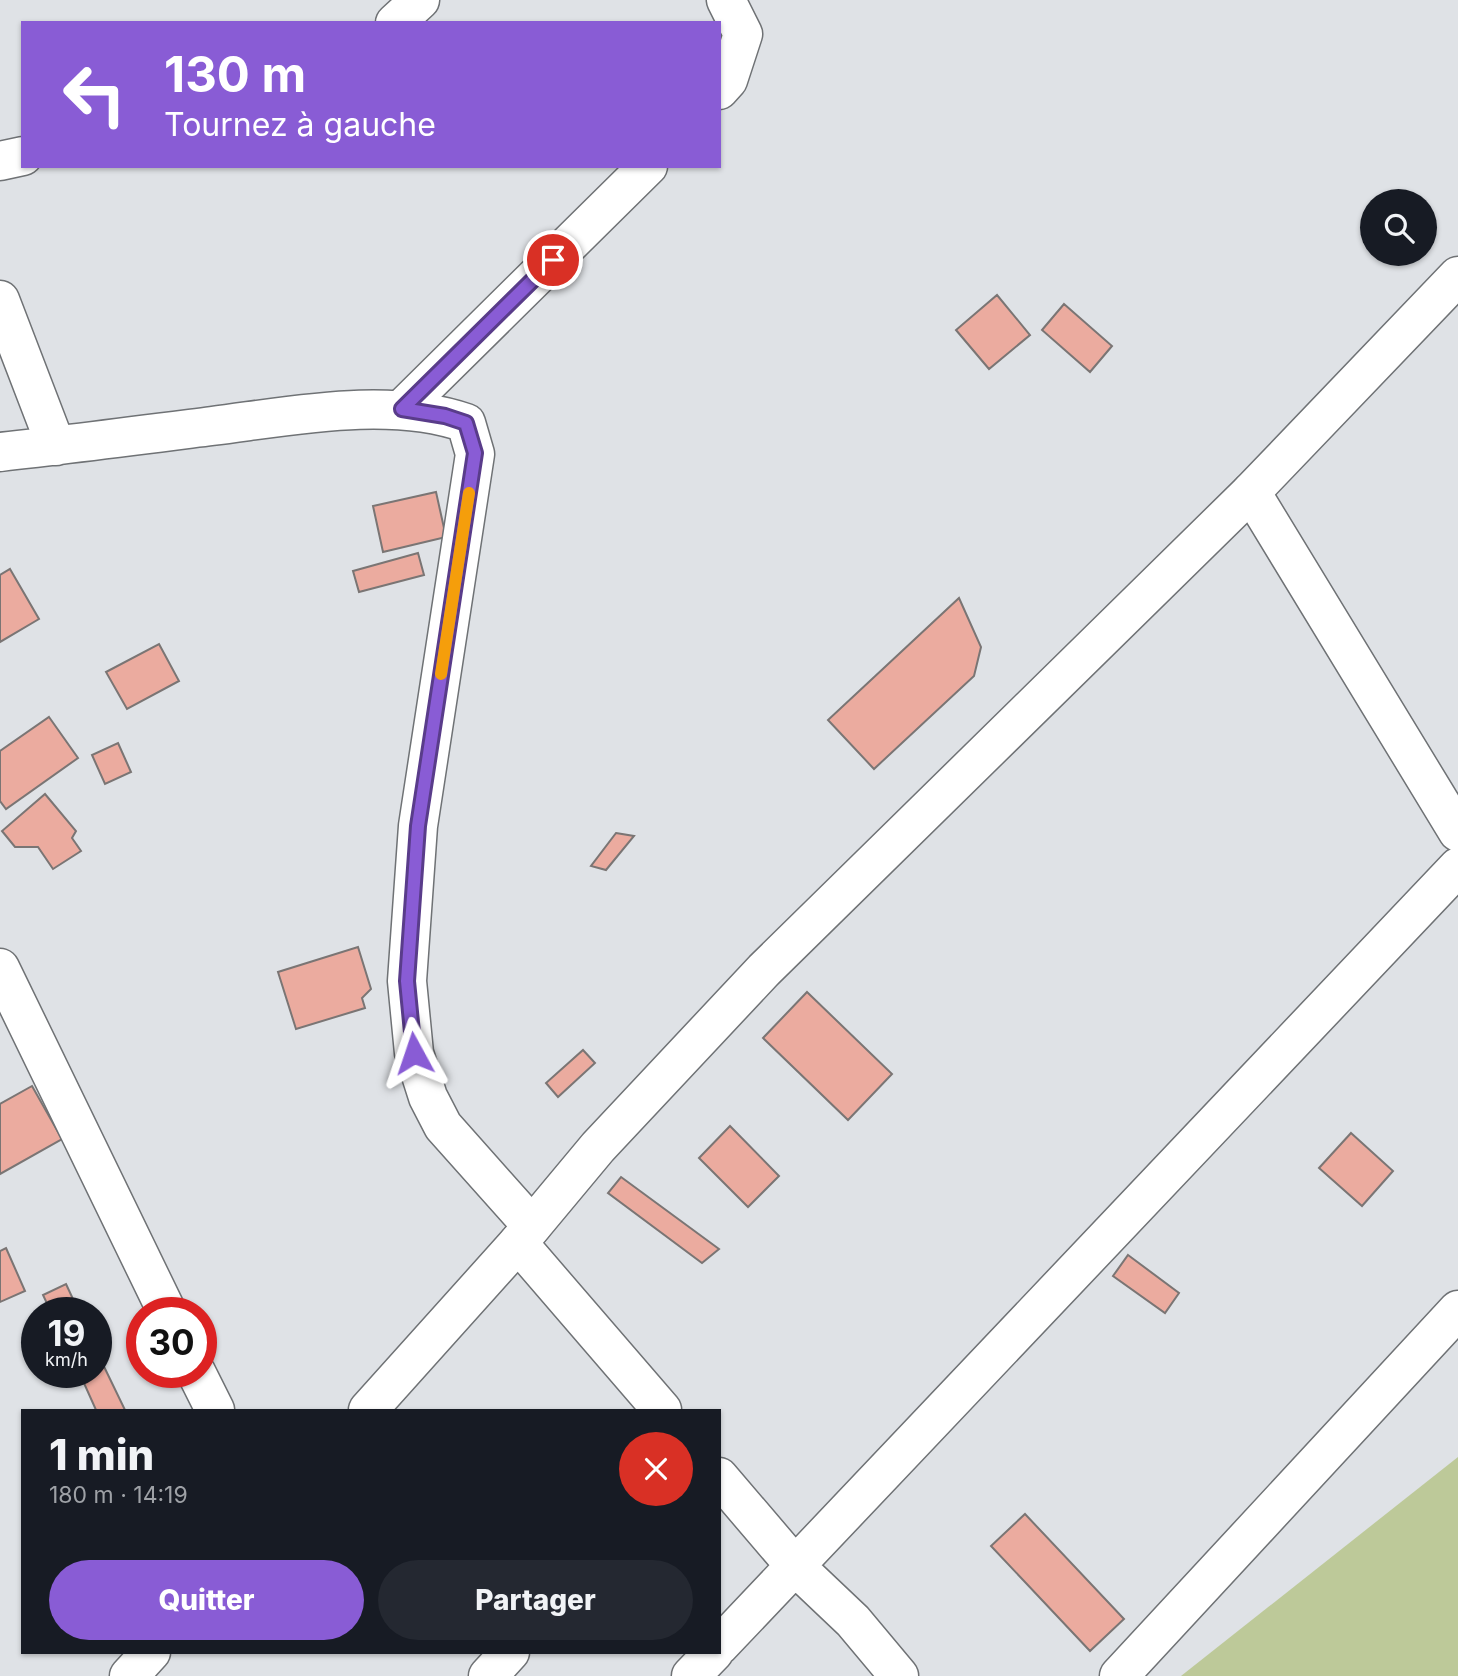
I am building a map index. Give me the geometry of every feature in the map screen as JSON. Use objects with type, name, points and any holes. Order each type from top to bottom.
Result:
[{"type":"street","points":[[397,21],[420,0]]},
{"type":"street","points":[[721,88],[728,80],[743,34],[726,0]]},
{"type":"street","points":[[0,161],[21,156]]},
{"type":"street","points":[[402,409],[646,168]]},
{"type":"street","points":[[369,1409],[525,1234],[598,1147],[764,970],[1251,492],[1458,276]]},
{"type":"street","points":[[0,300],[55,446]]},
{"type":"street","points":[[0,452],[295,415],[402,409],[445,416],[466,423],[475,453],[418,826],[407,981],[414,1053],[428,1097],[443,1126],[661,1409]]},
{"type":"street","points":[[1251,492],[1458,832]]},
{"type":"street","points":[[721,1644],[1458,867]]},
{"type":"street","points":[[0,968],[160,1297]]},
{"type":"street","points":[[1118,1676],[1458,1310]]},
{"type":"street","points":[[204,1388],[214,1409]]},
{"type":"street","points":[[721,1479],[795,1566],[853,1621],[899,1676]]},
{"type":"street","points":[[129,1676],[149,1654]]},
{"type":"street","points":[[488,1676],[508,1654]]},
{"type":"street","points":[[691,1676],[712,1654]]},
{"type":"green space","points":[[1458,1457],[1458,1676],[1181,1676]]},
{"type":"building","points":[[997,295],[1030,335],[989,369],[956,330]]},
{"type":"building","points":[[1064,304],[1112,346],[1090,372],[1042,330]]},
{"type":"building","points":[[436,492],[446,537],[383,552],[373,506]]},
{"type":"building","points":[[418,553],[424,575],[359,592],[353,571]]},
{"type":"building","points":[[10,569],[39,619],[0,642],[0,575]]},
{"type":"building","points":[[959,598],[981,647],[974,676],[874,769],[828,720]]},
{"type":"building","points":[[159,644],[179,681],[127,709],[106,672]]},
{"type":"building","points":[[49,717],[78,758],[6,809],[0,801],[0,751]]},
{"type":"building","points":[[118,743],[131,772],[105,784],[92,755]]},
{"type":"building","points":[[45,794],[76,831],[72,838],[81,851],[53,869],[38,847],[15,847],[2,831]]},
{"type":"building","points":[[616,833],[634,836],[606,870],[591,866]]},
{"type":"building","points":[[358,947],[371,989],[362,998],[365,1008],[296,1029],[278,972]]},
{"type":"building","points":[[807,992],[892,1074],[848,1120],[763,1038]]},
{"type":"building","points":[[583,1050],[595,1063],[558,1097],[546,1083]]},
{"type":"building","points":[[32,1086],[62,1139],[0,1174],[0,1104]]},
{"type":"building","points":[[730,1126],[779,1176],[748,1207],[699,1158]]},
{"type":"building","points":[[1351,1133],[1393,1171],[1362,1206],[1319,1168]]},
{"type":"building","points":[[621,1177],[719,1249],[702,1263],[608,1193]]},
{"type":"building","points":[[6,1248],[25,1291],[0,1302],[0,1251]]},
{"type":"building","points":[[1128,1255],[1179,1293],[1165,1313],[1113,1276]]},
{"type":"building","points":[[66,1284],[72,1297],[44,1297],[43,1295]]},
{"type":"building","points":[[112,1383],[125,1409],[96,1409],[86,1388],[112,1388]]},
{"type":"building","points":[[1025,1514],[1124,1619],[1090,1651],[991,1546]]},
{"type":"slow traffic","points":[[441,674],[469,493]]},
{"type":"route","points":[[414,1053],[407,981],[418,826],[475,453],[466,423],[445,416],[402,409],[553,260]]}]
